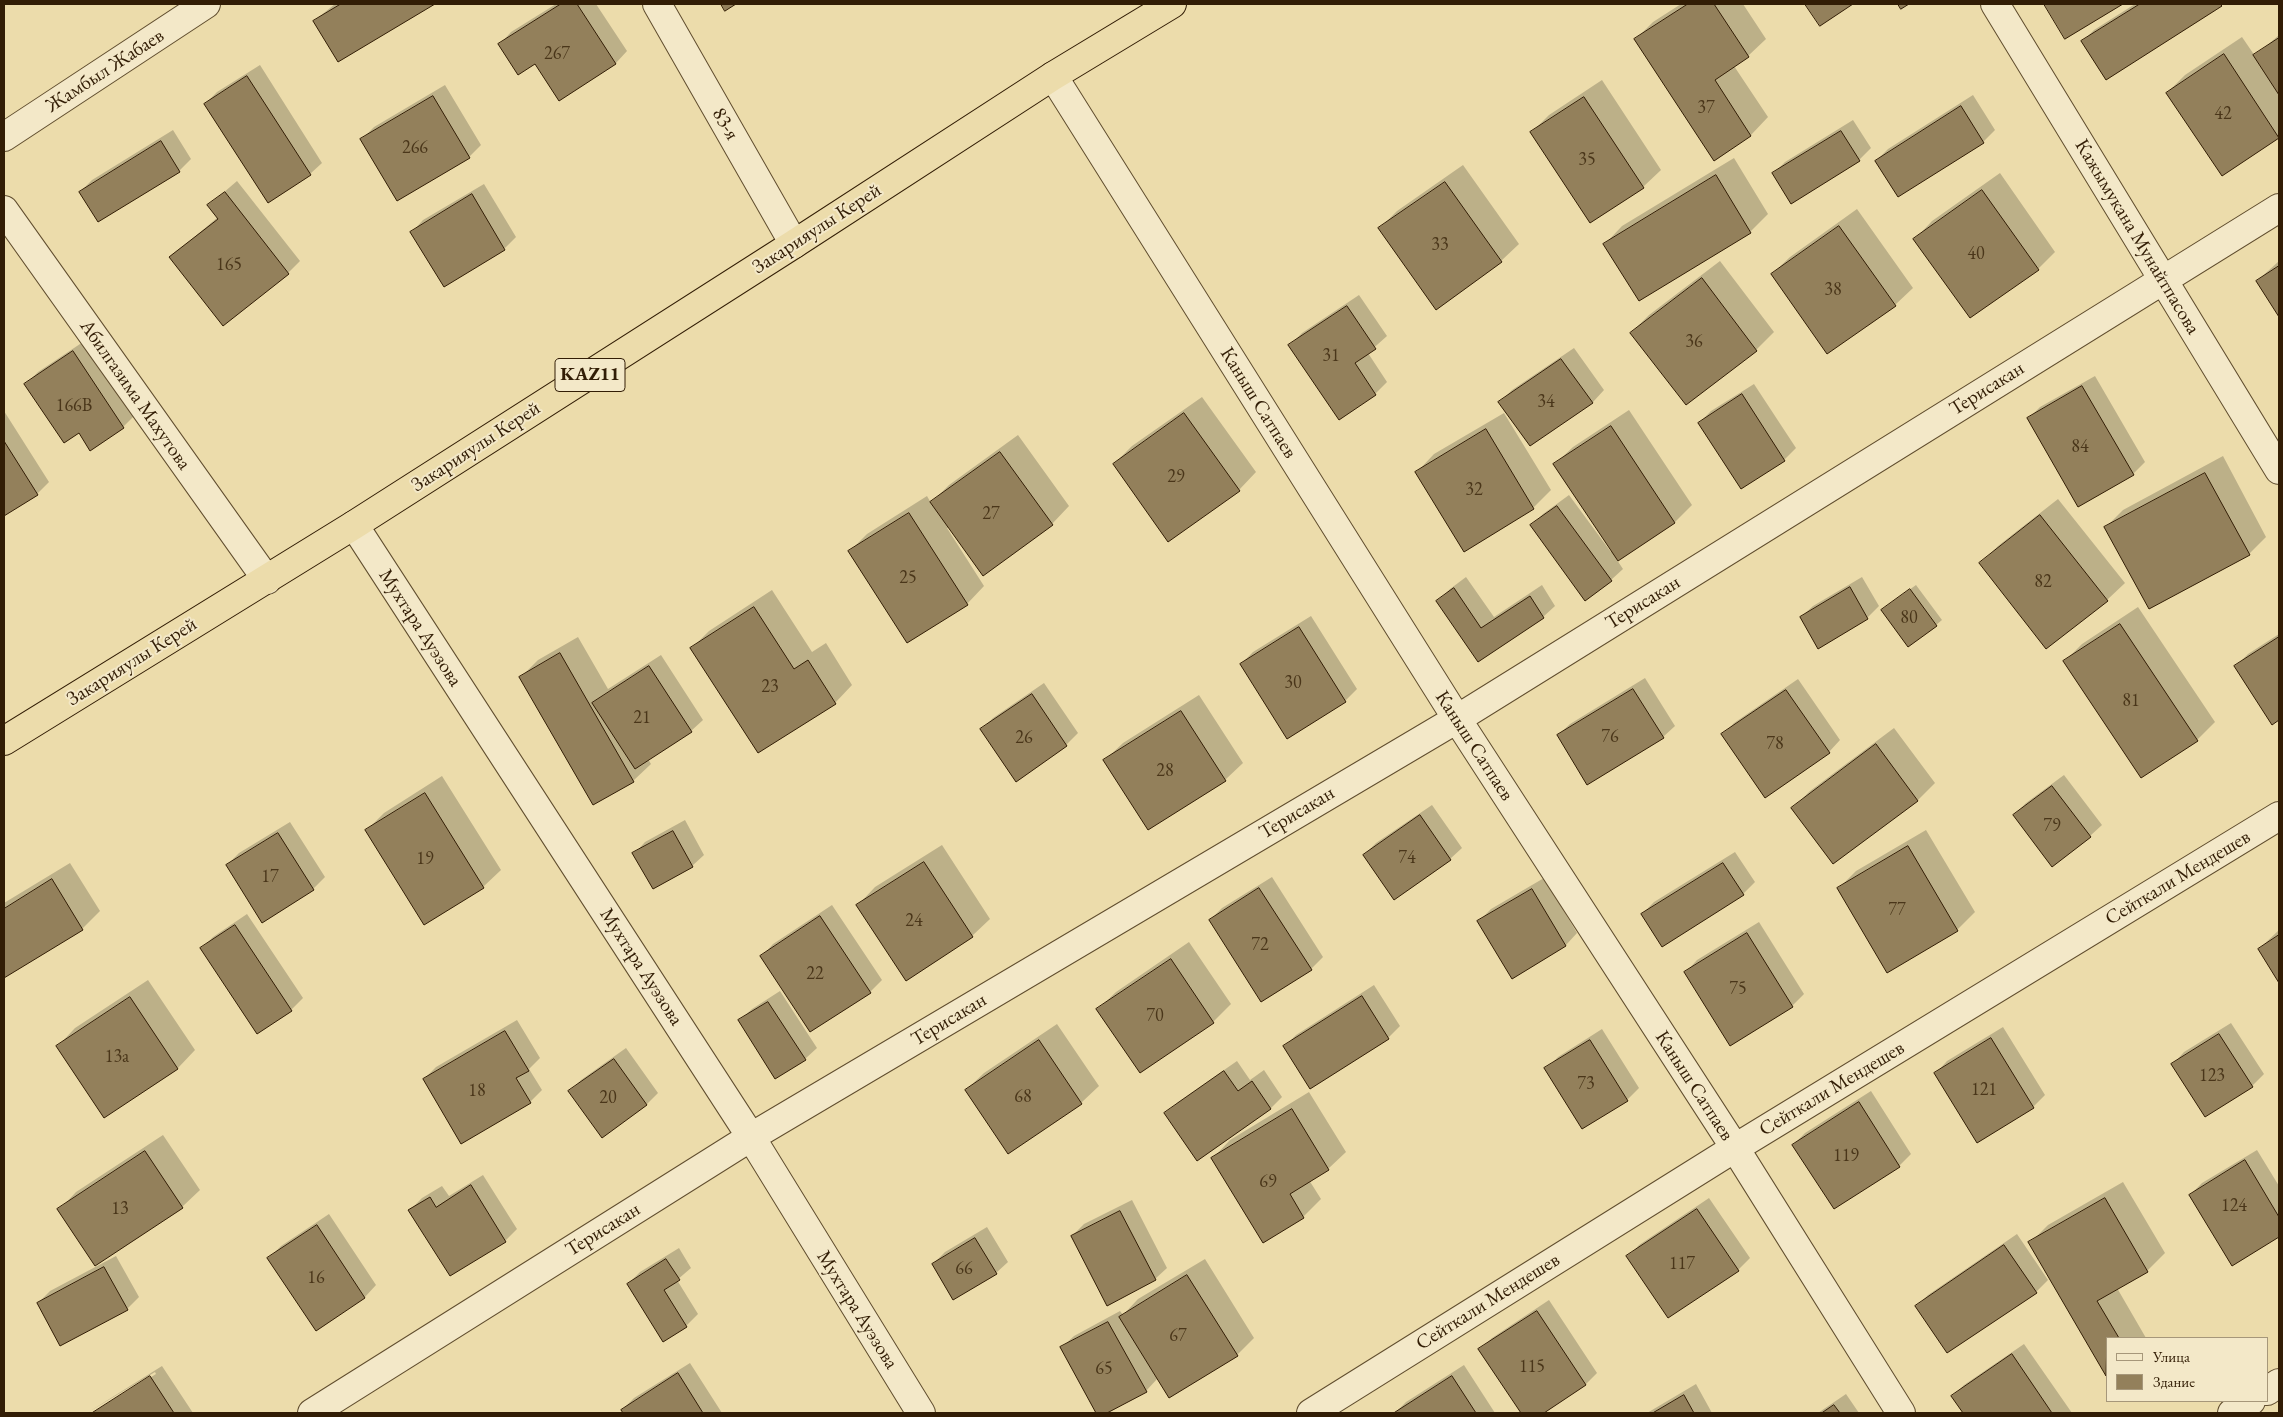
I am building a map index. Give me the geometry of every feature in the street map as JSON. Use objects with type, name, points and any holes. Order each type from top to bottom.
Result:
[{"type":"highway","name":"Закарияулы Керей","points":[[4,741],[267,580],[794,244],[1052,76],[1172,4]]},
{"type":"street","name":"Жамбыл Жабаев","points":[[4,137],[206,4]]},
{"type":"street","name":"83-я","points":[[657,4],[794,244]]},
{"type":"street","name":"Кажымукана Мунайтпасова","points":[[1995,4],[2279,470]]},
{"type":"street","name":"Каныш Сатпаев","points":[[1052,76],[1457,719],[1735,1148],[1901,1413]]},
{"type":"street","name":"Терисакан","points":[[312,1413],[751,1137],[1457,719],[2279,208]]},
{"type":"street","name":"Абилгазима Махутова","points":[[4,210],[267,580]]},
{"type":"street","name":"Мухтара Ауэзова","points":[[354,525],[751,1137],[921,1413]]},
{"type":"street","name":"Сейткали Мендешев","points":[[1311,1413],[1735,1148],[2279,816]]},
{"type":"street","points":[[2268,1390],[2279,1383]]},
{"type":"street","points":[[2232,1413],[2250,1402]]},
{"type":"building","points":[[341,4],[435,4],[338,62],[313,21]]},
{"type":"building","points":[[561,4],[577,4],[616,64],[559,101],[535,64],[518,75],[498,44]]},
{"type":"building","points":[[721,4],[736,4],[725,11]]},
{"type":"building","points":[[1688,4],[1714,4],[1749,57],[1715,80],[1751,136],[1714,161],[1634,39]]},
{"type":"building","points":[[1805,4],[1853,4],[1820,26]]},
{"type":"building","points":[[1898,4],[1909,4],[1901,9]]},
{"type":"building","points":[[2044,4],[2123,4],[2065,39]]},
{"type":"building","points":[[2140,4],[2220,4],[2222,6],[2106,80],[2081,41]]},
{"type":"building","points":[[2279,38],[2279,95],[2253,55]]},
{"type":"building","points":[[2224,54],[2279,138],[2222,176],[2166,93]]},
{"type":"building","points":[[247,76],[311,175],[268,203],[204,104]]},
{"type":"building","points":[[433,96],[470,158],[397,201],[360,139]]},
{"type":"building","points":[[1584,97],[1644,188],[1590,223],[1530,132]]},
{"type":"building","points":[[1961,106],[1984,143],[1898,197],[1875,161]]},
{"type":"building","points":[[1841,131],[1860,161],[1791,204],[1772,173]]},
{"type":"building","points":[[161,141],[180,172],[98,222],[79,192]]},
{"type":"building","points":[[1716,175],[1751,233],[1639,301],[1603,244]]},
{"type":"building","points":[[1445,182],[1502,262],[1436,310],[1378,228]]},
{"type":"building","points":[[1982,190],[2039,270],[1970,318],[1913,239]]},
{"type":"building","points":[[225,192],[289,274],[223,326],[169,257],[218,219],[207,205]]},
{"type":"building","points":[[472,194],[505,250],[444,287],[410,232]]},
{"type":"building","points":[[1839,226],[1896,306],[1827,354],[1771,274]]},
{"type":"building","points":[[2279,266],[2279,317],[2256,281]]},
{"type":"building","points":[[1702,278],[1757,351],[1686,405],[1630,333]]},
{"type":"building","points":[[1347,306],[1376,349],[1355,363],[1376,395],[1339,420],[1288,345]]},
{"type":"building","points":[[73,351],[124,428],[90,451],[79,433],[64,443],[24,384]]},
{"type":"building","points":[[1561,359],[1593,403],[1530,446],[1498,402]]},
{"type":"building","points":[[2082,386],[2134,475],[2078,507],[2027,418]]},
{"type":"building","points":[[1742,394],[1785,461],[1741,489],[1698,423]]},
{"type":"building","points":[[1184,413],[1240,491],[1168,542],[1113,464]]},
{"type":"building","points":[[1611,426],[1675,523],[1618,561],[1553,464]]},
{"type":"building","points":[[1486,429],[1534,509],[1464,552],[1415,472]]},
{"type":"building","points":[[4,441],[38,495],[4,516]]},
{"type":"building","points":[[1000,452],[1053,525],[983,576],[930,502]]},
{"type":"building","points":[[2205,473],[2250,555],[2149,609],[2104,527]]},
{"type":"building","points":[[1557,506],[1612,581],[1585,601],[1530,525]]},
{"type":"building","points":[[909,513],[968,605],[907,643],[848,551]]},
{"type":"building","points":[[2040,515],[2108,601],[2046,649],[1979,563]]},
{"type":"building","points":[[1850,587],[1868,619],[1818,649],[1800,617]]},
{"type":"building","points":[[1454,588],[1481,628],[1530,596],[1544,618],[1478,662],[1436,601]]},
{"type":"building","points":[[1910,589],[1937,626],[1908,647],[1881,610]]},
{"type":"building","points":[[754,607],[794,669],[808,660],[836,704],[758,753],[690,648]]},
{"type":"building","points":[[2120,624],[2198,741],[2141,778],[2063,661]]},
{"type":"building","points":[[1299,627],[1346,702],[1287,739],[1240,664]]},
{"type":"building","points":[[2279,637],[2279,720],[2272,725],[2234,666]]},
{"type":"building","points":[[560,653],[634,782],[593,805],[519,677]]},
{"type":"building","points":[[649,666],[692,732],[635,769],[592,703]]},
{"type":"building","points":[[1633,689],[1664,738],[1587,785],[1557,735]]},
{"type":"building","points":[[1786,690],[1830,753],[1765,798],[1721,734]]},
{"type":"building","points":[[1032,694],[1067,746],[1016,782],[980,729]]},
{"type":"building","points":[[1181,711],[1226,781],[1148,830],[1103,760]]},
{"type":"building","points":[[1876,744],[1918,801],[1833,864],[1791,808]]},
{"type":"building","points":[[2052,786],[2091,837],[2052,867],[2013,815]]},
{"type":"building","points":[[425,793],[484,888],[424,925],[365,830]]},
{"type":"building","points":[[1420,815],[1451,860],[1394,900],[1363,855]]},
{"type":"building","points":[[673,831],[693,867],[653,889],[632,853]]},
{"type":"building","points":[[278,833],[314,890],[262,923],[226,865]]},
{"type":"building","points":[[1908,846],[1958,931],[1887,973],[1837,888]]},
{"type":"building","points":[[924,862],[973,937],[906,981],[856,905]]},
{"type":"building","points":[[1723,863],[1744,895],[1662,947],[1641,914]]},
{"type":"building","points":[[52,879],[83,930],[4,978],[4,909]]},
{"type":"building","points":[[1259,888],[1312,970],[1261,1002],[1209,920]]},
{"type":"building","points":[[1532,889],[1566,946],[1512,979],[1477,921]]},
{"type":"building","points":[[820,916],[871,993],[810,1032],[760,956]]},
{"type":"building","points":[[235,925],[292,1011],[257,1034],[200,948]]},
{"type":"building","points":[[1747,933],[1793,1007],[1730,1046],[1684,972]]},
{"type":"building","points":[[2279,935],[2279,983],[2258,949]]},
{"type":"building","points":[[1171,959],[1214,1023],[1140,1073],[1096,1009]]},
{"type":"building","points":[[1362,996],[1389,1039],[1310,1089],[1283,1046]]},
{"type":"building","points":[[130,997],[178,1069],[104,1118],[56,1046]]},
{"type":"building","points":[[768,1002],[806,1060],[775,1079],[738,1020]]},
{"type":"building","points":[[505,1031],[529,1071],[516,1078],[531,1103],[461,1144],[423,1079]]},
{"type":"building","points":[[2219,1034],[2253,1087],[2205,1117],[2171,1064]]},
{"type":"building","points":[[1991,1038],[2034,1108],[1977,1143],[1934,1073]]},
{"type":"building","points":[[1039,1040],[1082,1104],[1008,1154],[965,1090]]},
{"type":"building","points":[[1590,1040],[1628,1101],[1582,1129],[1544,1068]]},
{"type":"building","points":[[614,1059],[647,1105],[602,1138],[568,1091]]},
{"type":"building","points":[[1224,1071],[1238,1091],[1252,1081],[1271,1109],[1197,1161],[1164,1113]]},
{"type":"building","points":[[1859,1102],[1900,1167],[1834,1209],[1792,1145]]},
{"type":"building","points":[[1292,1109],[1329,1170],[1290,1194],[1304,1218],[1263,1243],[1211,1158]]},
{"type":"building","points":[[145,1151],[183,1208],[95,1266],[57,1209]]},
{"type":"building","points":[[2245,1160],[2279,1217],[2279,1237],[2232,1266],[2189,1195]]},
{"type":"building","points":[[471,1185],[506,1242],[450,1276],[408,1210],[430,1197],[436,1207]]},
{"type":"building","points":[[2105,1198],[2148,1272],[2097,1301],[2118,1337],[2106,1337],[2106,1376],[2028,1242]]},
{"type":"building","points":[[1697,1209],[1739,1271],[1668,1318],[1626,1256]]},
{"type":"building","points":[[1120,1211],[1156,1280],[1107,1306],[1071,1236]]},
{"type":"building","points":[[317,1225],[365,1298],[316,1331],[267,1258]]},
{"type":"building","points":[[975,1238],[997,1274],[953,1300],[932,1264]]},
{"type":"building","points":[[2004,1245],[2037,1293],[1947,1353],[1915,1306]]},
{"type":"building","points":[[666,1259],[680,1280],[664,1290],[687,1327],[663,1342],[627,1284]]},
{"type":"building","points":[[104,1267],[128,1310],[60,1346],[37,1303]]},
{"type":"building","points":[[1187,1275],[1238,1356],[1169,1398],[1119,1317]]},
{"type":"building","points":[[1537,1311],[1586,1385],[1544,1413],[1521,1413],[1478,1349]]},
{"type":"building","points":[[1108,1322],[1147,1392],[1107,1413],[1096,1413],[1060,1347]]},
{"type":"building","points":[[2012,1354],[2052,1413],[1963,1413],[1951,1396]]},
{"type":"building","points":[[678,1373],[703,1413],[623,1413],[621,1410]]},
{"type":"building","points":[[150,1376],[174,1413],[92,1413]]},
{"type":"building","points":[[1452,1376],[1476,1413],[1394,1413]]},
{"type":"building","points":[[1684,1395],[1694,1413],[1653,1413]]},
{"type":"building","points":[[1834,1405],[1840,1413],[1822,1413]]}]
